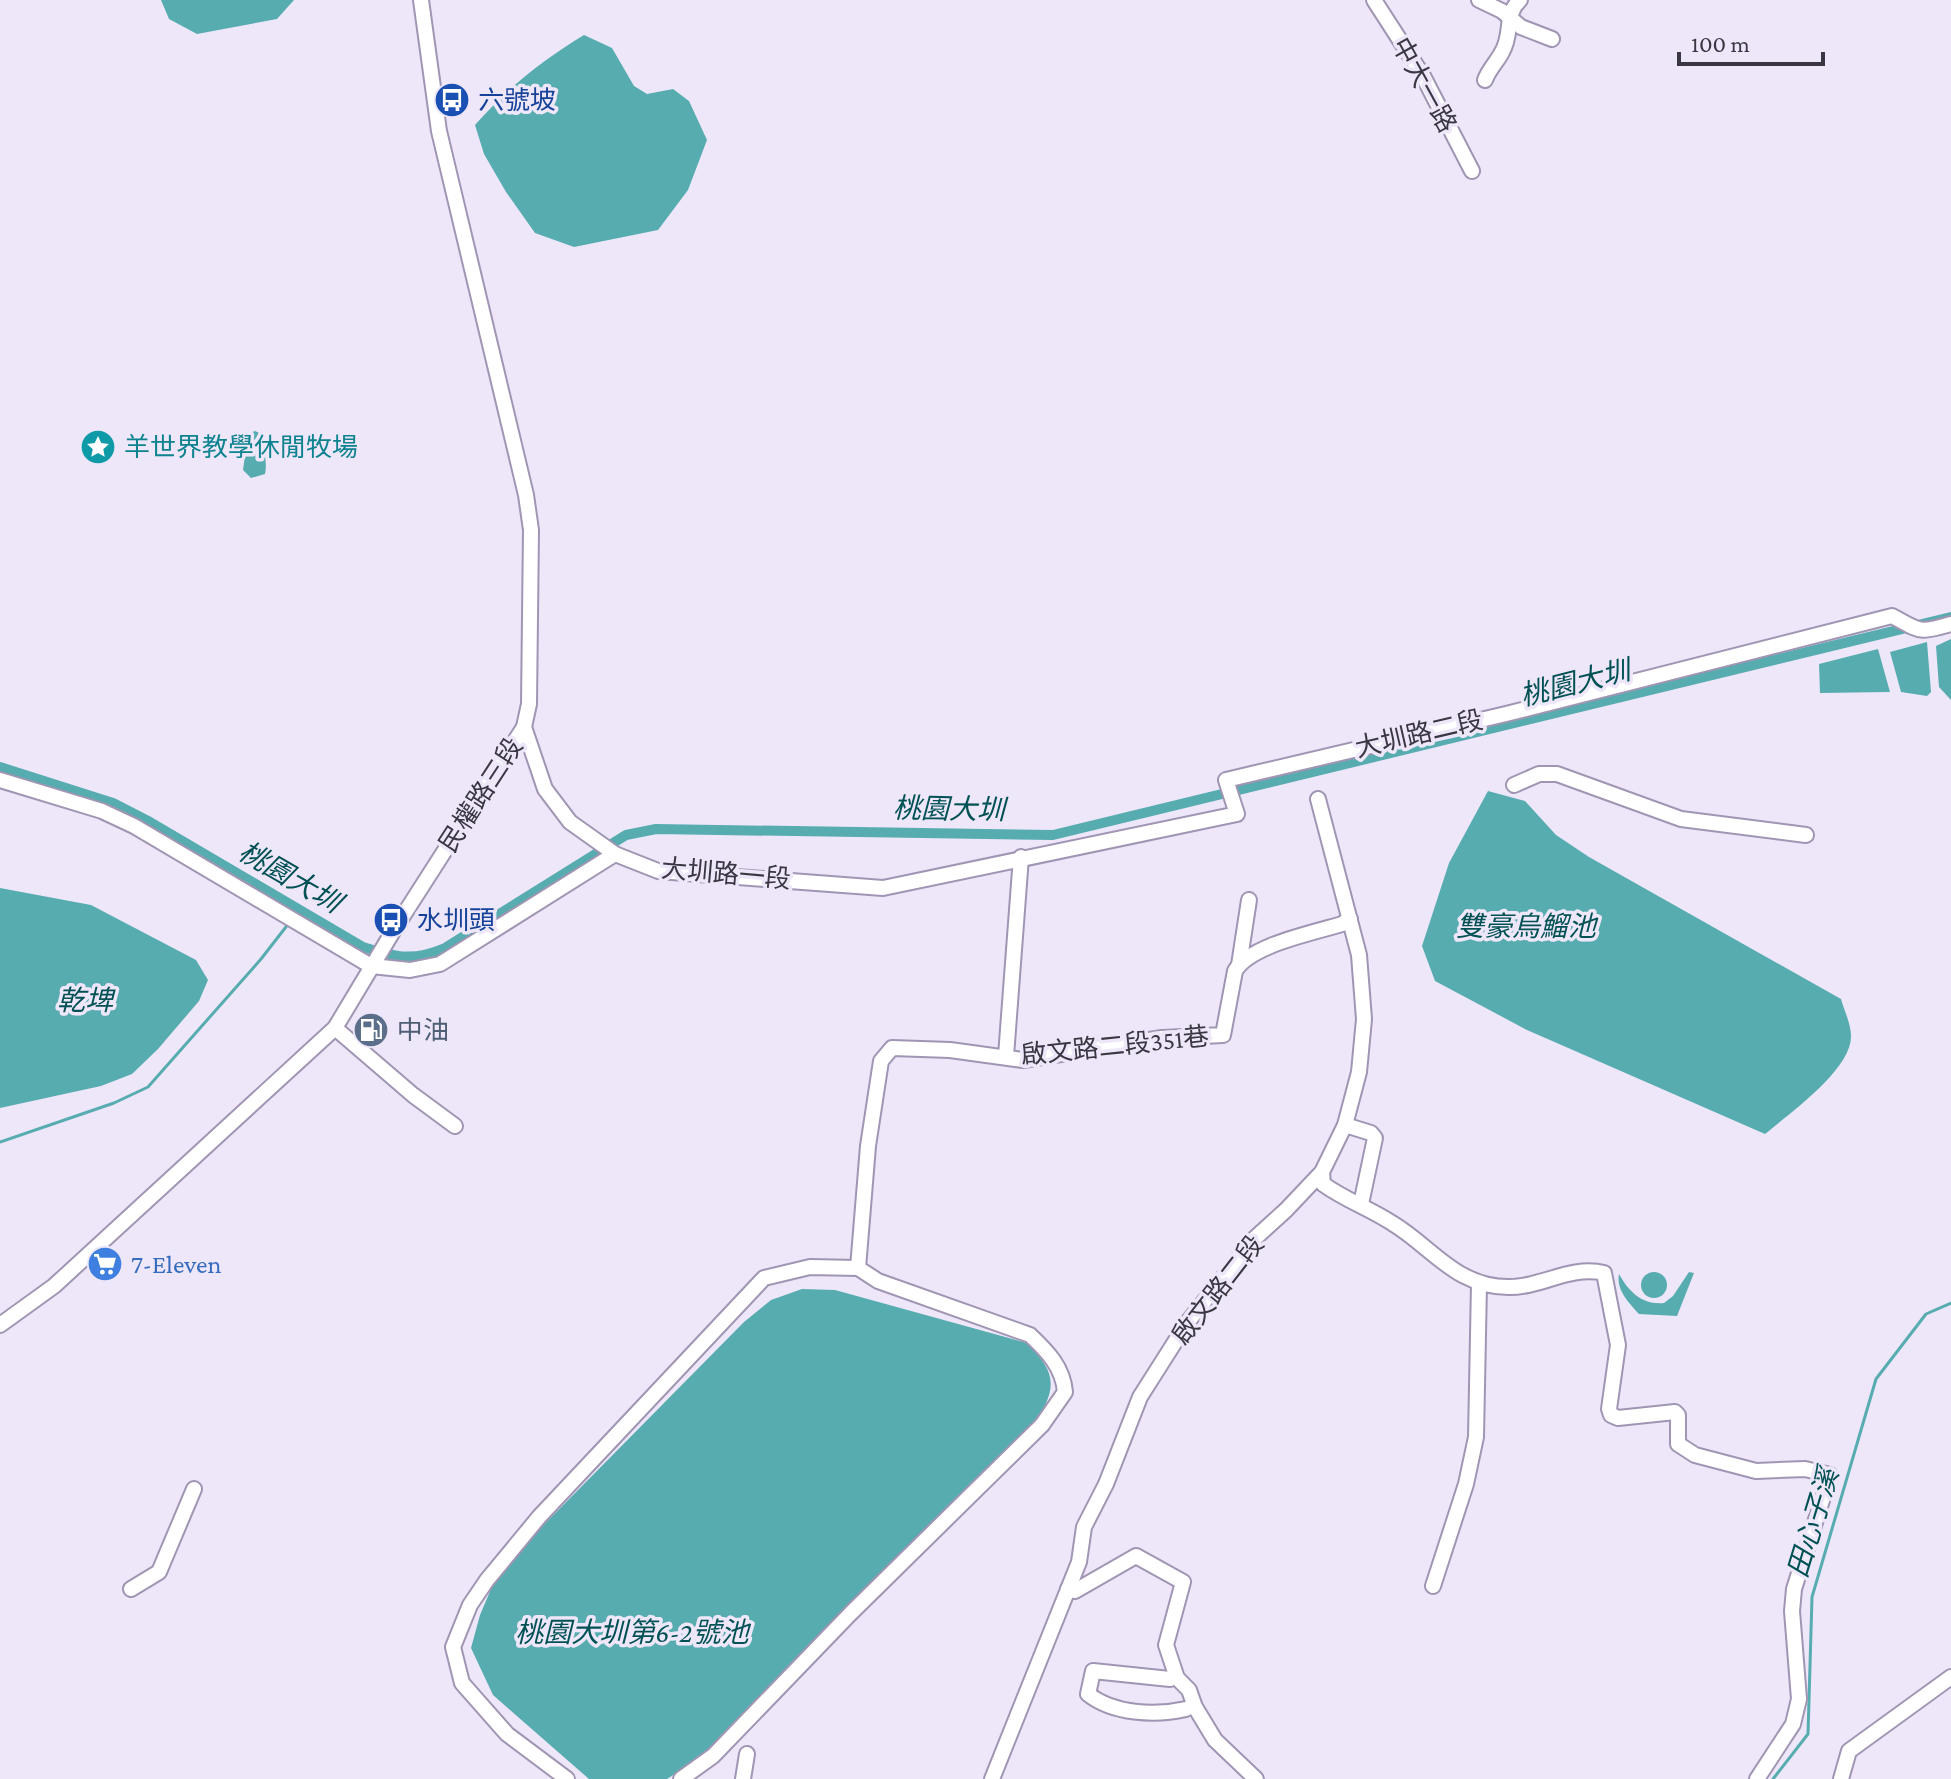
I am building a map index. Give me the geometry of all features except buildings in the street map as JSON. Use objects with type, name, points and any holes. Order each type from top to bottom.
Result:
[{"type":"street","name":"民權路三段","points":[[0,1325],[54,1286],[335,1028],[391,934],[524,727],[529,704],[531,530],[526,495],[439,131],[421,0]]},
{"type":"street","name":"中大一路","points":[[1375,0],[1423,76],[1472,171]]},
{"type":"street","points":[[1479,0],[1502,11],[1521,27],[1552,39]]},
{"type":"street","points":[[1485,80],[1502,53],[1511,31],[1509,18],[1513,6],[1520,0]]},
{"type":"street","name":"大圳路二段","points":[[1237,814],[1226,780],[1506,714],[1892,616],[1922,632],[1951,624]]},
{"type":"street","name":"大圳路一段","points":[[524,727],[545,789],[570,822],[609,850],[658,871],[883,888],[1237,814]]},
{"type":"street","points":[[1514,785],[1539,774],[1557,774],[1681,819],[1806,835]]},
{"type":"street","points":[[0,780],[102,811],[134,826],[371,966],[410,970],[440,964],[609,850]]},
{"type":"street","name":"啟文路二段","points":[[992,1779],[1079,1562],[1084,1527],[1106,1484],[1140,1397],[1187,1323],[1244,1252],[1322,1172],[1345,1125],[1359,1072],[1364,1019],[1359,955],[1318,799]]},
{"type":"street","points":[[858,1268],[868,1146],[881,1061],[892,1048],[1006,1056],[1021,857]]},
{"type":"street","points":[[1239,965],[1249,900]]},
{"type":"street","points":[[1239,965],[1268,948],[1350,919]]},
{"type":"street","name":"啟文路二段351巷","points":[[1006,1056],[1011,1060],[1023,1060],[1162,1038],[1223,1035],[1235,971],[1239,965]]},
{"type":"street","points":[[335,1028],[413,1095],[455,1126]]},
{"type":"street","points":[[1345,1125],[1371,1133],[1375,1138],[1361,1204]]},
{"type":"street","points":[[1322,1172],[1323,1184],[1344,1199],[1361,1204],[1412,1236],[1438,1260],[1479,1284],[1513,1287],[1590,1270],[1604,1273],[1618,1345],[1609,1409],[1611,1415],[1618,1418],[1675,1412],[1678,1415],[1678,1444],[1695,1455],[1756,1471],[1805,1469],[1830,1475],[1794,1589],[1792,1611],[1799,1699],[1793,1724],[1757,1779]]},
{"type":"street","points":[[567,1779],[507,1734],[462,1683],[453,1647],[470,1605],[539,1517],[764,1278],[810,1267],[858,1268],[878,1281],[1030,1335],[1049,1353],[1064,1379],[1065,1392],[1042,1425],[851,1613],[713,1756],[681,1779]]},
{"type":"street","points":[[1433,1586],[1466,1484],[1476,1437],[1479,1284]]},
{"type":"street","points":[[131,1589],[159,1572],[194,1489]]},
{"type":"street","points":[[1068,1589],[1075,1591],[1136,1556],[1183,1582],[1166,1645],[1177,1678],[1189,1690],[1195,1707],[1215,1740],[1256,1779]]},
{"type":"street","points":[[1170,1679],[1093,1671],[1088,1694],[1111,1708],[1168,1713],[1186,1709]]},
{"type":"street","points":[[1841,1779],[1849,1751],[1951,1677]]},
{"type":"street","points":[[743,1779],[747,1754]]},
{"type":"water","points":[[161,0],[294,0],[277,19],[197,34],[169,19]]},
{"type":"water","points":[[584,35],[612,48],[634,86],[647,94],[673,89],[689,101],[707,140],[688,190],[658,230],[574,247],[535,233],[484,154],[475,125],[526,76]]},
{"type":"water","points":[[255,431],[264,435],[266,469],[265,474],[251,478],[243,470],[248,434]]},
{"type":"water","points":[[1951,639],[1951,700],[1939,687],[1936,646]]},
{"type":"water","points":[[1927,642],[1931,692],[1927,696],[1901,692],[1890,652]]},
{"type":"water","points":[[1878,649],[1890,692],[1820,693],[1819,664]]},
{"type":"water","name":"雙豪烏鰡池","points":[[1488,791],[1525,801],[1556,835],[1589,857],[1841,999],[1851,1036],[1849,1049],[1831,1076],[1765,1134],[1527,1030],[1435,981],[1422,946],[1449,863]]},
{"type":"water","name":"乾埤","points":[[0,888],[91,905],[196,960],[208,980],[199,1001],[132,1074],[101,1086],[0,1108]]},
{"type":"water","points":[[1654,1272],[1663,1276],[1667,1285],[1663,1294],[1654,1298],[1645,1294],[1641,1285],[1645,1276]]},
{"type":"water","points":[[1689,1272],[1694,1273],[1677,1316],[1639,1314],[1619,1285],[1619,1274],[1632,1292],[1649,1302],[1664,1303],[1673,1296]]},
{"type":"water","name":"桃園大圳第6-2號池","points":[[802,1289],[835,1290],[1027,1343],[1048,1371],[1050,1388],[1044,1408],[1037,1420],[886,1568],[702,1757],[667,1779],[589,1779],[493,1695],[471,1648],[480,1615],[499,1570],[744,1322],[771,1300]]},
{"type":"waterway","name":"桃園大圳","points":[[0,767],[113,803],[363,947],[414,956],[445,948],[626,835],[656,829],[1053,835],[1951,617]]},
{"type":"waterway","points":[[0,1142],[114,1103],[148,1087],[289,923]]},
{"type":"waterway","name":"田心子溪","points":[[1773,1779],[1808,1734],[1812,1597],[1876,1379],[1926,1314],[1951,1303]]},
{"type":"place","name":"六號坡","points":[[452,100]]},
{"type":"place","name":"羊世界教學休閒牧場","points":[[98,447]]},
{"type":"place","name":"水圳頭","points":[[391,920]]},
{"type":"place","name":"中油","points":[[371,1030]]},
{"type":"place","name":"7-Eleven","points":[[105,1264]]}]
